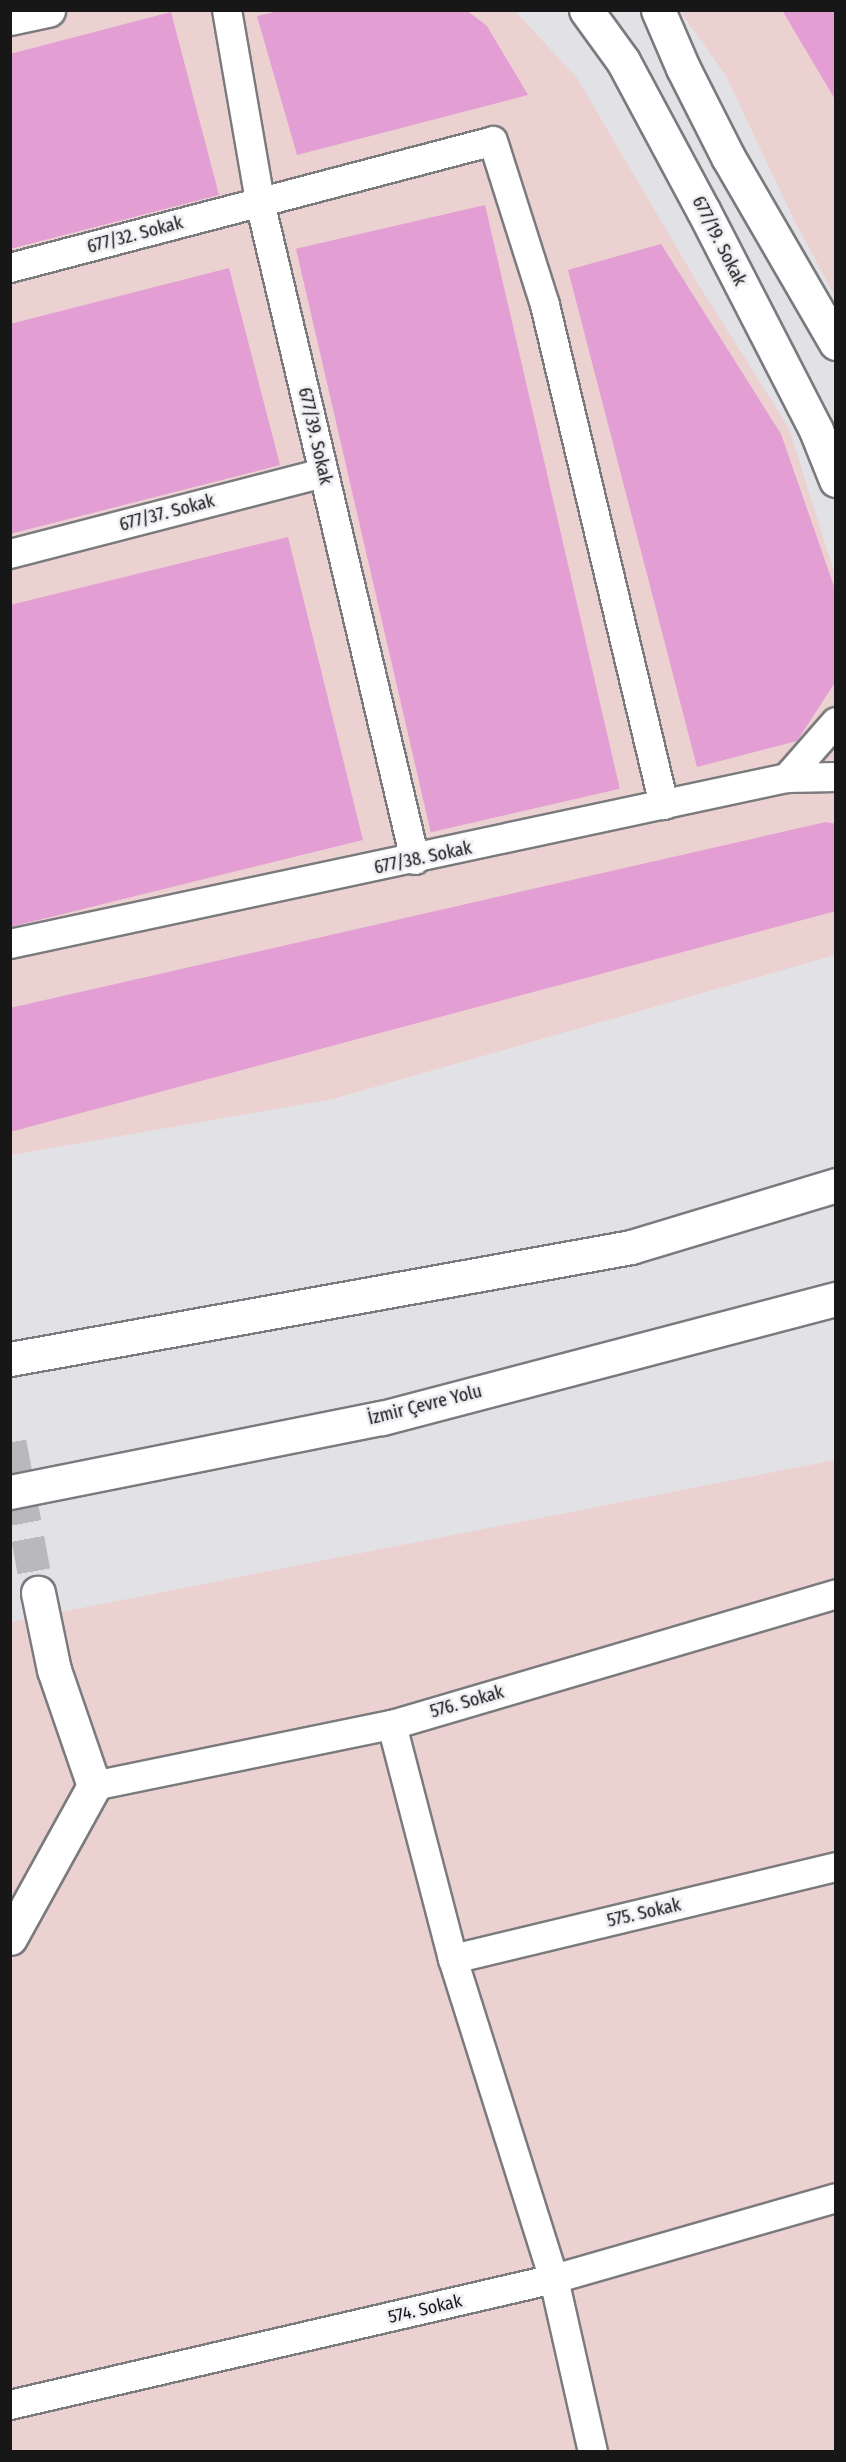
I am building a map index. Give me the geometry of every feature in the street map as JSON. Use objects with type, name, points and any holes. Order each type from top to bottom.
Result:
[{"type":"main road","points":[[10,18],[48,10]]},
{"type":"main road","name":"677/19. Sokak","points":[[586,10],[623,61],[703,210],[816,430],[836,480]]},
{"type":"main road","points":[[658,10],[683,68],[728,157],[836,343]]},
{"type":"main road","points":[[10,1359],[631,1247],[836,1185]]},
{"type":"main road","name":"İzmir Çevre Yolu","points":[[10,1492],[382,1418],[836,1299]]},
{"type":"main road","points":[[10,1938],[94,1786],[54,1670],[38,1593]]},
{"type":"street","name":"677/39. Sokak","points":[[227,10],[260,202],[415,860]]},
{"type":"street","name":"677/32. Sokak","points":[[10,268],[493,141],[545,305],[664,805]]},
{"type":"street","name":"677/37. Sokak","points":[[10,554],[324,473]]},
{"type":"street","points":[[787,778],[836,722]]},
{"type":"street","name":"677/38. Sokak","points":[[10,944],[415,860],[787,778],[836,777]]},
{"type":"street","name":"576. Sokak","points":[[94,1786],[392,1725],[836,1594]]},
{"type":"street","points":[[392,1725],[453,1959],[554,2279],[593,2451]]},
{"type":"street","name":"575. Sokak","points":[[453,1959],[836,1868]]},
{"type":"street","name":"574. Sokak","points":[[10,2405],[554,2279],[836,2198]]},
{"type":"shaded area","points":[[11,11],[515,11],[577,78],[697,282],[789,428],[835,575],[835,955],[333,1099],[11,1155]]},
{"type":"shaded area","points":[[680,11],[835,11],[835,296],[795,222],[726,76]]},
{"type":"shaded area","points":[[835,1460],[835,2451],[11,2451],[10,1622]]},
{"type":"building","points":[[282,10],[466,10],[487,26],[528,95],[297,155],[257,16]]},
{"type":"building","points":[[782,10],[836,10],[836,101]]},
{"type":"building","points":[[171,12],[219,195],[10,249],[10,54]]},
{"type":"building","points":[[485,205],[620,789],[431,832],[296,249]]},
{"type":"building","points":[[661,244],[781,434],[836,592],[836,681],[797,741],[697,767],[568,270]]},
{"type":"building","points":[[229,268],[280,465],[10,534],[10,324]]},
{"type":"building","points":[[288,537],[363,840],[10,927],[10,605]]},
{"type":"building","points":[[826,822],[836,824],[836,911],[10,1132],[10,1008]]},
{"type":"tunnel","points":[[10,1442],[38,1593]]}]
